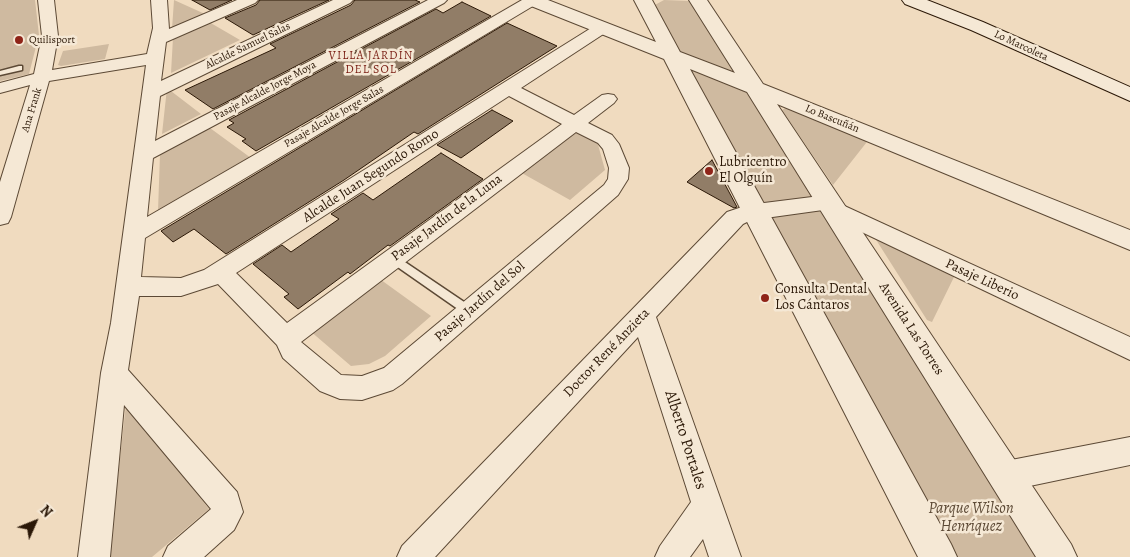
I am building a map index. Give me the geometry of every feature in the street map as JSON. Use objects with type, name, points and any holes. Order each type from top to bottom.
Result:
[{"type":"street","name":"Ana Frank","points":[[1,213],[42,77],[49,43],[46,0]]},
{"type":"street","points":[[94,557],[114,373],[129,286],[156,49],[161,20],[158,0]]},
{"type":"street","points":[[0,88],[156,49],[250,0]]},
{"type":"street","name":"Alcalde Samuel Salas","points":[[151,93],[346,0]]},
{"type":"street","name":"Pasaje Alcalde Jorge Moya","points":[[144,155],[439,0]]},
{"type":"street","name":"Lo Bascuñán","points":[[533,0],[1130,240]]},
{"type":"street","name":"Pasaje Alcalde Jorge Salas","points":[[135,234],[533,0]]},
{"type":"street","name":"Lo Marcoleta","points":[[911,0],[977,26],[1130,95]]},
{"type":"street","name":"Avenida Las Torres","points":[[697,1],[1058,557]]},
{"type":"street","points":[[650,2],[674,57],[938,557]]},
{"type":"street","name":"Alcalde Juan Segundo Romo","points":[[129,286],[181,287],[203,281],[220,272],[602,28]]},
{"type":"street","name":"Pasaje Jardín del Sol","points":[[220,272],[286,338],[292,350],[330,383],[340,387],[362,388],[384,382],[469,312],[615,185],[619,168],[609,143],[601,136],[508,88]]},
{"type":"street","name":"Pasaje Jardín de la Luna","points":[[286,338],[608,98]]},
{"type":"street","points":[[0,146],[23,139]]},
{"type":"street","name":"Doctor René Anzieta","points":[[413,557],[735,218],[756,211],[831,206]]},
{"type":"street","name":"Pasaje Liberio","points":[[831,206],[1130,349]]},
{"type":"street","name":"Alberto Portales","points":[[643,315],[707,506],[671,557]]},
{"type":"street","points":[[114,373],[226,503],[227,512],[224,519],[179,557]]},
{"type":"street","points":[[1006,476],[1130,451]]},
{"type":"street","points":[[707,506],[725,557]]},
{"type":"lane","points":[[0,73],[19,68]]},
{"type":"lane","points":[[393,258],[469,312]]},
{"type":"green space","name":"Quilisport","points":[[0,0],[35,0],[39,35],[29,74],[0,81]]},
{"type":"green space","points":[[174,0],[205,14],[172,29]]},
{"type":"green space","name":"Parque Wilson Henríquez","points":[[664,0],[690,1],[1037,557],[953,557],[653,6]]},
{"type":"green space","points":[[209,22],[240,40],[171,73],[173,38]]},
{"type":"green space","points":[[109,44],[105,59],[58,65],[63,51]]},
{"type":"green space","points":[[167,88],[201,114],[162,134]]},
{"type":"green space","points":[[787,107],[870,138],[833,185],[782,110]]},
{"type":"green space","points":[[210,128],[251,158],[158,211],[160,154]]},
{"type":"green space","points":[[574,130],[597,141],[605,170],[570,200],[520,172]]},
{"type":"green space","points":[[873,235],[952,272],[954,277],[932,322],[927,320]]},
{"type":"green space","points":[[377,277],[431,316],[385,356],[369,364],[351,366],[309,330]]},
{"type":"green space","points":[[126,404],[209,509],[152,557],[109,557]]},
{"type":"building","points":[[192,0],[232,0],[210,10]]},
{"type":"building","points":[[260,0],[329,0],[253,35],[225,18],[256,5]]},
{"type":"building","points":[[355,0],[415,0],[420,2],[213,109],[185,90],[276,48],[270,44],[351,5]]},
{"type":"building","points":[[462,2],[491,16],[256,151],[242,141],[246,139],[227,127],[234,123],[229,120],[436,9],[443,13]]},
{"type":"building","points":[[507,23],[557,46],[418,134],[414,132],[344,180],[226,254],[194,229],[173,242],[161,231]]},
{"type":"building","points":[[492,110],[513,121],[461,158],[437,145]]},
{"type":"building","points":[[441,153],[483,179],[390,246],[388,245],[350,274],[348,272],[298,309],[284,297],[289,294],[253,264],[282,245],[291,252],[339,219],[331,214],[363,193],[373,200]]},
{"type":"building","name":"Lubricentro El Olguín","points":[[712,160],[737,207],[734,208],[687,182]]},
{"type":"place","name":"Quilisport","points":[[19,40]]},
{"type":"place","name":"Lubricentro El Olguín","points":[[709,171]]},
{"type":"place","name":"Consulta Dental Los Cántaros","points":[[765,298]]},
{"type":"district","name":"VILLA JARDÍN DEL SOL","points":[[371,63]]}]
